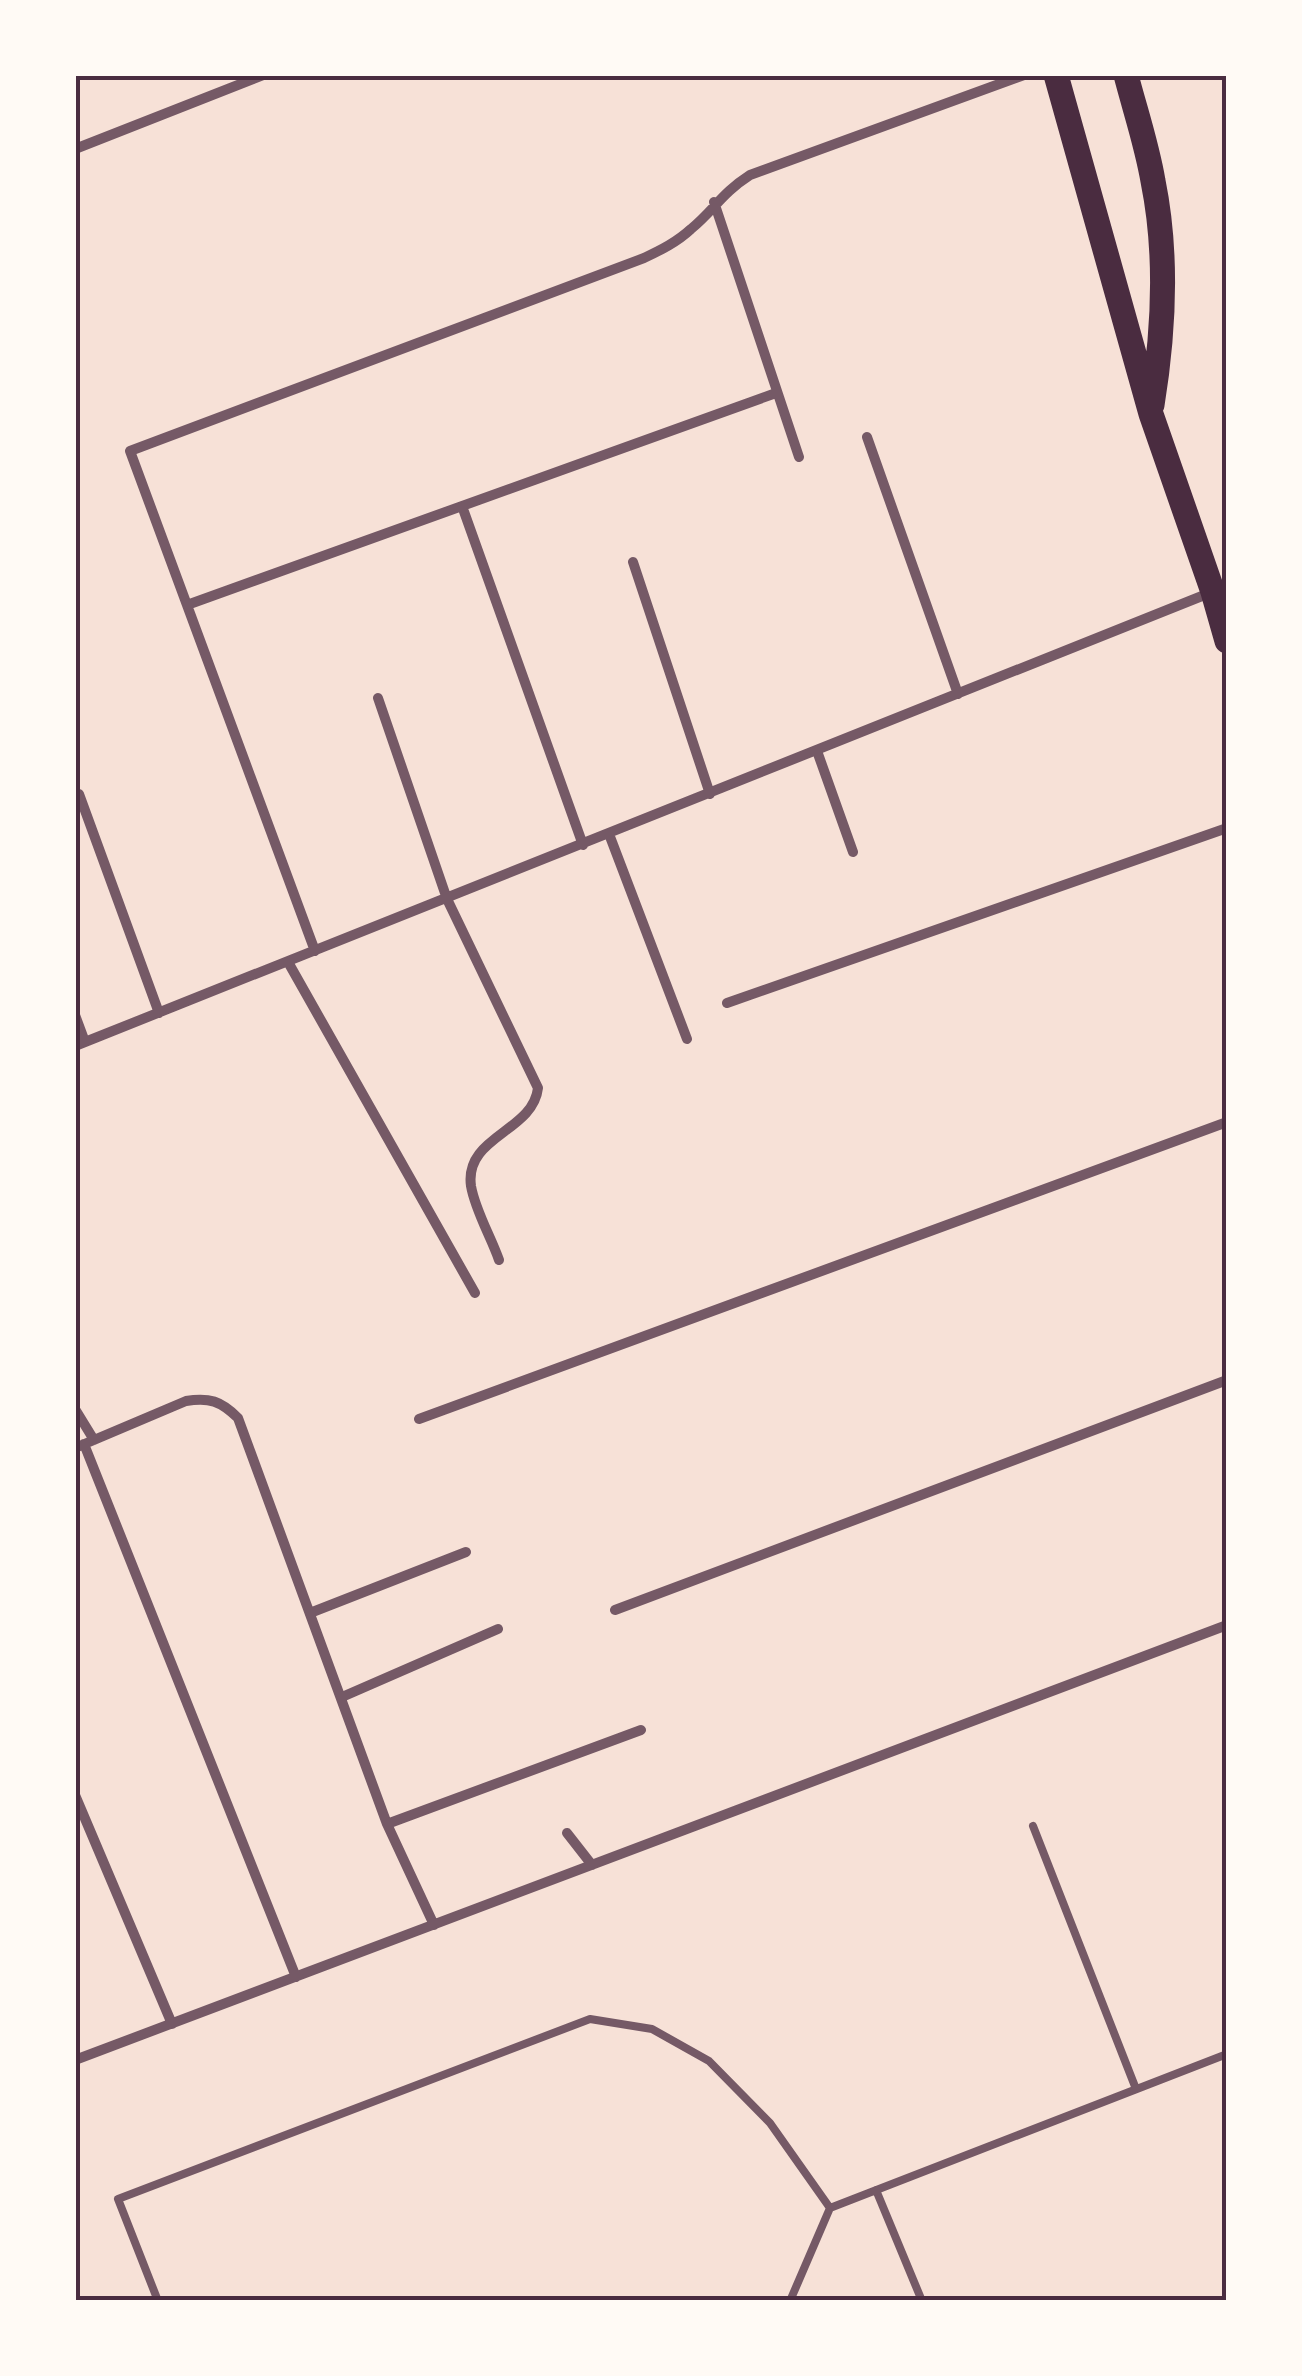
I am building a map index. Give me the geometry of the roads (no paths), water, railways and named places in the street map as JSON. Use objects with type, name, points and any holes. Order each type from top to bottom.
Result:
[{"type":"main road","points":[[1056,75],[1151,414],[1214,592],[1227,641]]},
{"type":"main road","points":[[1126,75],[1153,179],[1163,267],[1159,365],[1151,414]]},
{"type":"street","points":[[75,149],[263,75]]},
{"type":"street","points":[[316,951],[130,451],[644,258],[671,245],[695,226],[714,202],[750,175],[1024,75]]},
{"type":"street","points":[[714,202],[799,457]]},
{"type":"street","points":[[187,605],[776,392]]},
{"type":"street","points":[[867,437],[958,694]]},
{"type":"street","points":[[462,506],[583,845]]},
{"type":"street","points":[[633,562],[710,794]]},
{"type":"street","points":[[75,1015],[80,1044],[1214,592]]},
{"type":"street","points":[[378,698],[447,899],[538,1088],[533,1106],[480,1150],[473,1169],[472,1188],[500,1260]]},
{"type":"street","points":[[817,751],[854,852]]},
{"type":"street","points":[[79,794],[160,1013]]},
{"type":"street","points":[[727,1003],[1227,828]]},
{"type":"street","points":[[609,834],[687,1039]]},
{"type":"street","points":[[288,962],[475,1293]]},
{"type":"street","points":[[419,1419],[1227,1122]]},
{"type":"street","points":[[615,1610],[1227,1380]]},
{"type":"street","points":[[85,1444],[186,1402],[205,1398],[224,1404],[238,1418],[387,1824],[434,1925]]},
{"type":"street","points":[[75,1409],[85,1444],[296,1977]]},
{"type":"street","points":[[310,1613],[466,1552]]},
{"type":"street","points":[[75,2060],[1227,1625]]},
{"type":"street","points":[[342,1698],[498,1629]]},
{"type":"street","points":[[387,1824],[640,1730]]},
{"type":"street","points":[[75,1795],[172,2024]]},
{"type":"street","points":[[567,1833],[592,1865]]},
{"type":"lane","points":[[1033,1826],[1136,2089]]},
{"type":"lane","points":[[158,2301],[118,2198],[590,2019],[652,2028],[708,2062],[770,2123],[830,2208]]},
{"type":"lane","points":[[790,2301],[830,2208],[1227,2054]]},
{"type":"lane","points":[[876,2190],[922,2301]]}]
